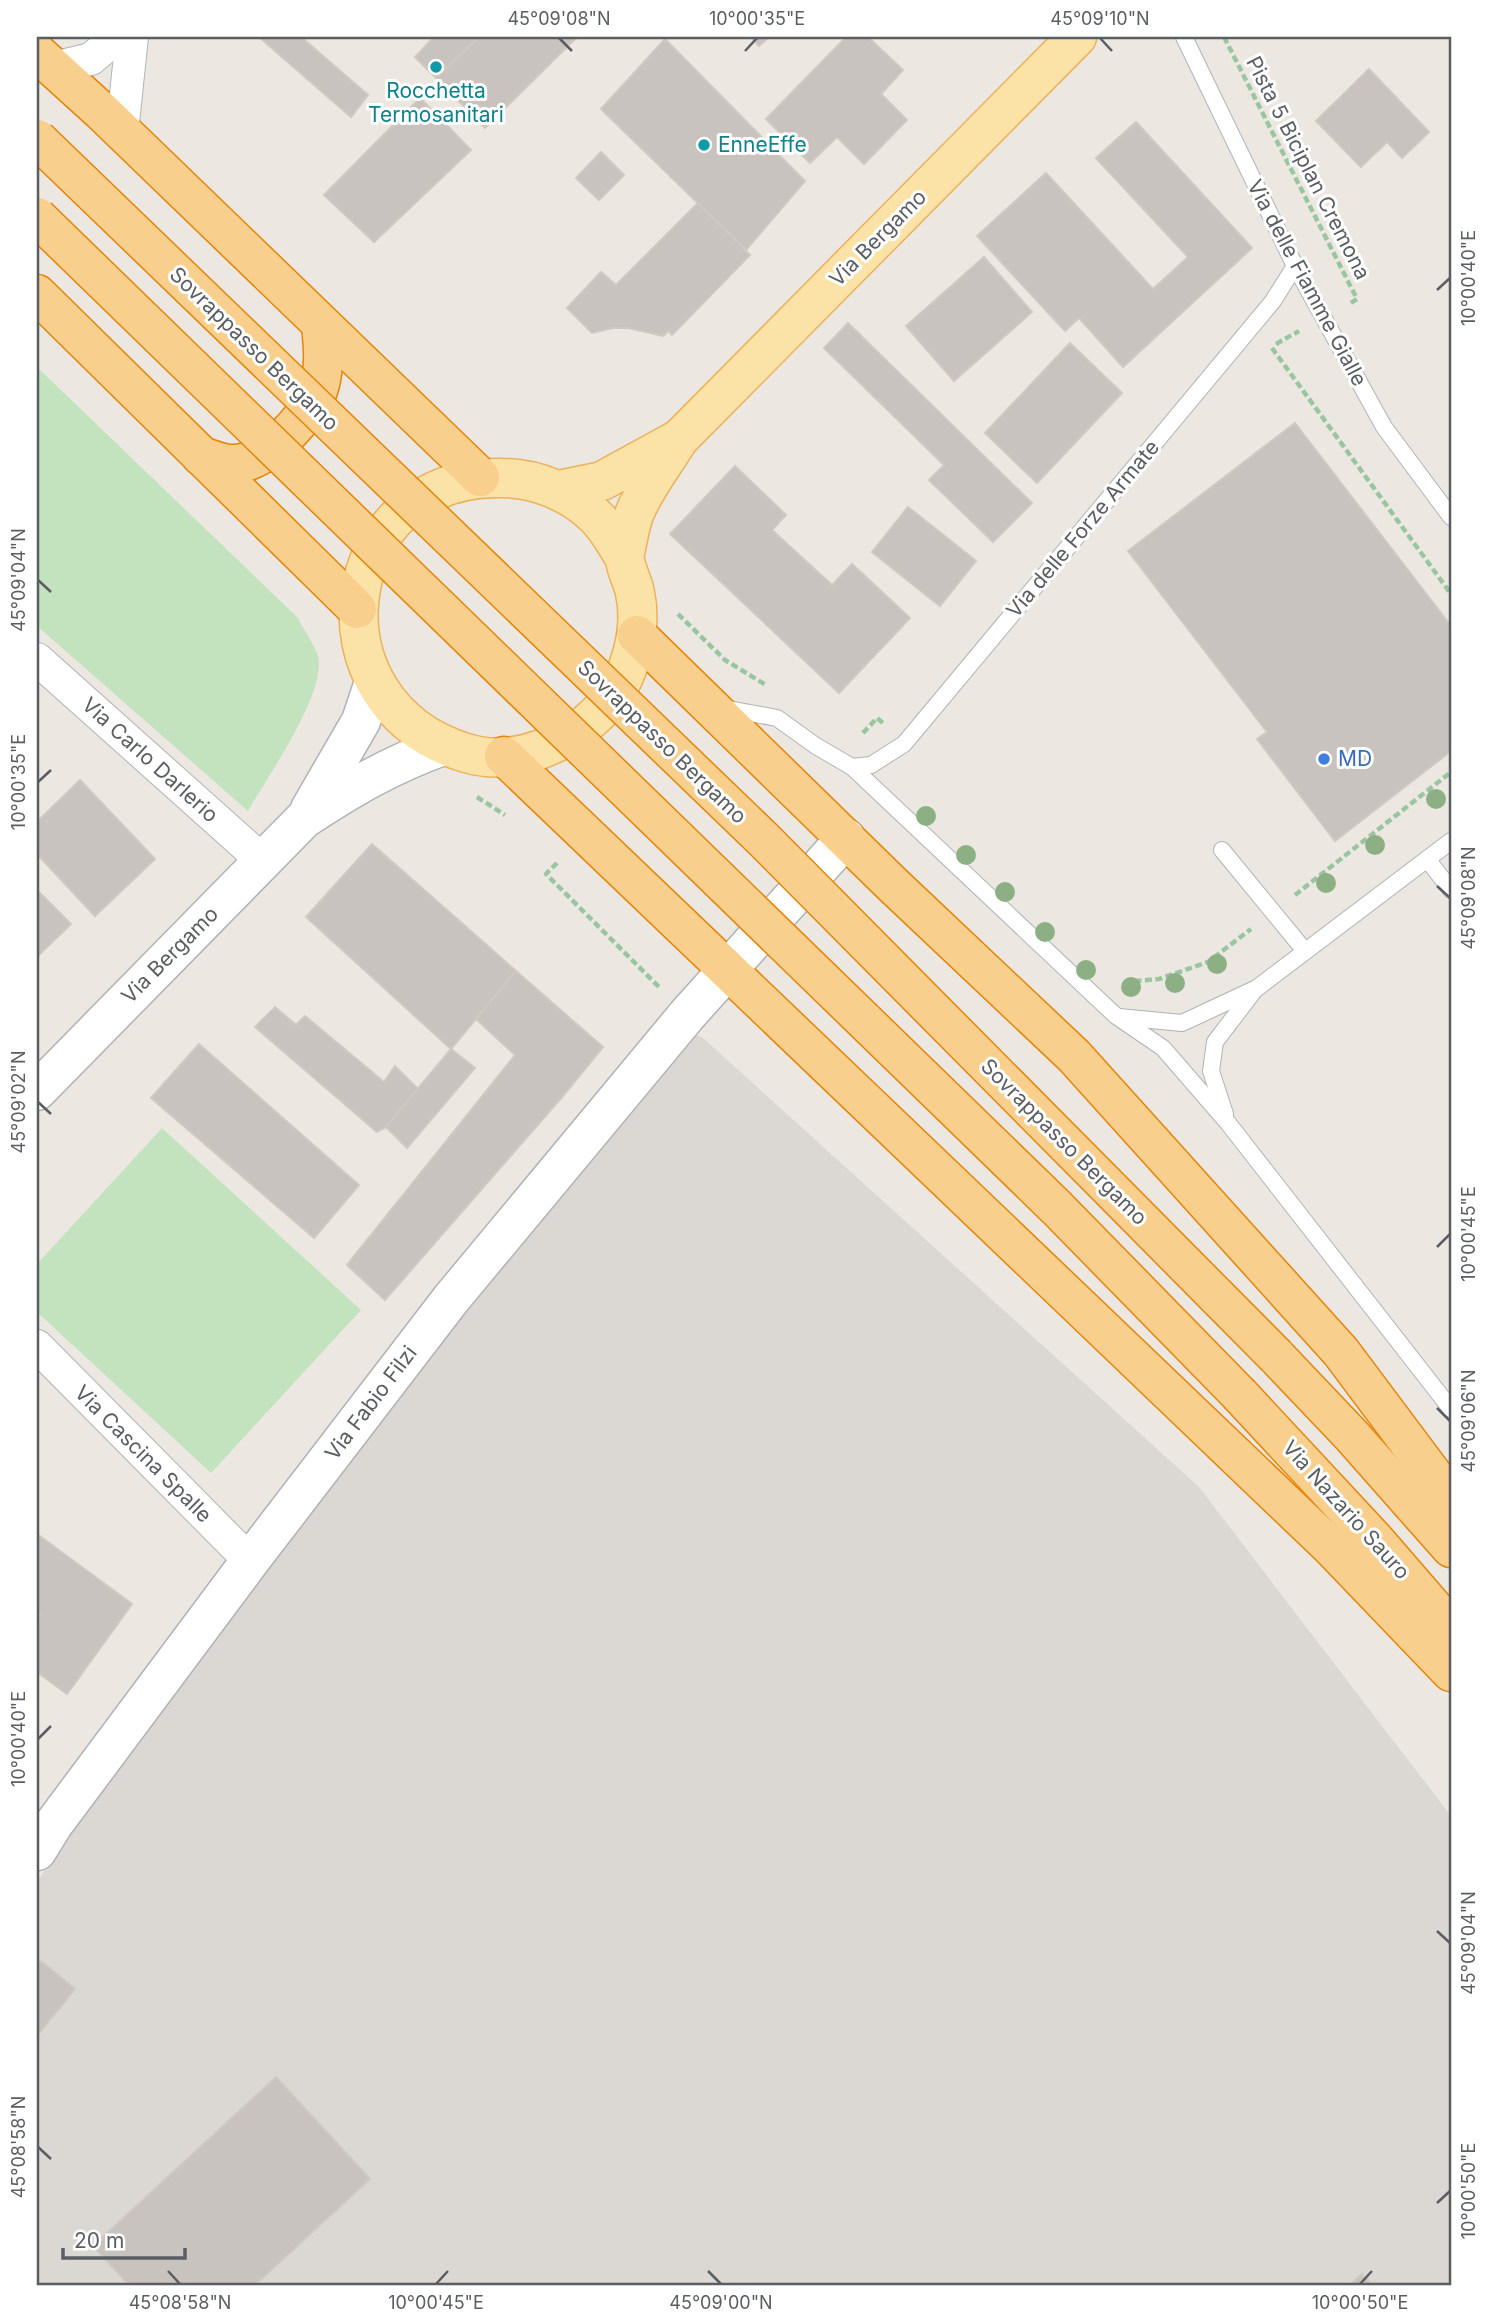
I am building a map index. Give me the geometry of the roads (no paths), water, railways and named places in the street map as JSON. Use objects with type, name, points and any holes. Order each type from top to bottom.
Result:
[{"type":"highway","points":[[45,61],[480,477]]},
{"type":"highway","name":"Sovrappasso Bergamo","points":[[37,139],[764,840],[1276,1356],[1352,1436],[1451,1548]]},
{"type":"highway","name":"Via Nazario Sauro","points":[[37,217],[1037,1188],[1240,1395],[1374,1539],[1451,1628]]},
{"type":"highway","points":[[37,294],[357,609]]},
{"type":"highway","points":[[201,456],[234,464],[260,455],[287,436],[302,419],[320,387],[324,359],[321,325]]},
{"type":"highway","points":[[636,635],[1074,1056],[1341,1352],[1451,1499]]},
{"type":"highway","points":[[504,757],[1332,1549],[1451,1672]]},
{"type":"main road","name":"Via Bergamo","points":[[624,557],[635,512],[679,439],[1077,37]]},
{"type":"main road","name":"Via Bergamo","points":[[558,490],[603,481],[679,439]]},
{"type":"main road","name":"Via Bergamo","points":[[480,477],[520,478],[558,490],[597,518],[624,557],[636,595],[636,635],[626,672],[606,705],[587,723],[577,732],[542,749],[504,757],[473,755],[443,746],[403,720],[374,682],[360,647],[357,609],[364,571],[382,536],[391,526],[409,507],[442,487],[480,477]]},
{"type":"street","points":[[45,61],[91,59],[117,37]]},
{"type":"street","points":[[122,132],[132,37]]},
{"type":"street","name":"Via Carlo Darlerio","points":[[37,659],[263,861]]},
{"type":"street","name":"Via Bergamo","points":[[304,819],[361,721],[374,682]]},
{"type":"street","name":"Via Bergamo","points":[[37,1091],[304,819],[354,786],[402,761],[443,746]]},
{"type":"street","name":"Via Fabio Filzi","points":[[37,1851],[53,1825],[250,1561],[451,1299],[687,1015],[846,838]]},
{"type":"street","name":"Via Cascina Spalle","points":[[37,1346],[250,1561]]},
{"type":"lane","name":"Via delle Fiamme Gialle","points":[[1184,37],[1295,266],[1384,427],[1451,517]]},
{"type":"lane","name":"Via delle Forze Armate","points":[[852,767],[871,765],[904,744],[1273,301],[1295,266]]},
{"type":"lane","points":[[710,705],[777,718],[816,746],[852,767],[1116,1016],[1164,1048],[1228,1123],[1451,1409]]},
{"type":"lane","points":[[1116,1016],[1182,1023],[1256,988],[1451,841]]},
{"type":"lane","points":[[1222,850],[1305,951]]},
{"type":"lane","points":[[1427,859],[1451,890]]},
{"type":"lane","points":[[1228,1123],[1210,1071],[1215,1042],[1256,988]]},
{"type":"place","name":"Rocchetta Termosanitari","points":[[436,67]]},
{"type":"place","name":"EnneEffe","points":[[704,145]]},
{"type":"place","name":"MD","points":[[1324,759]]}]
